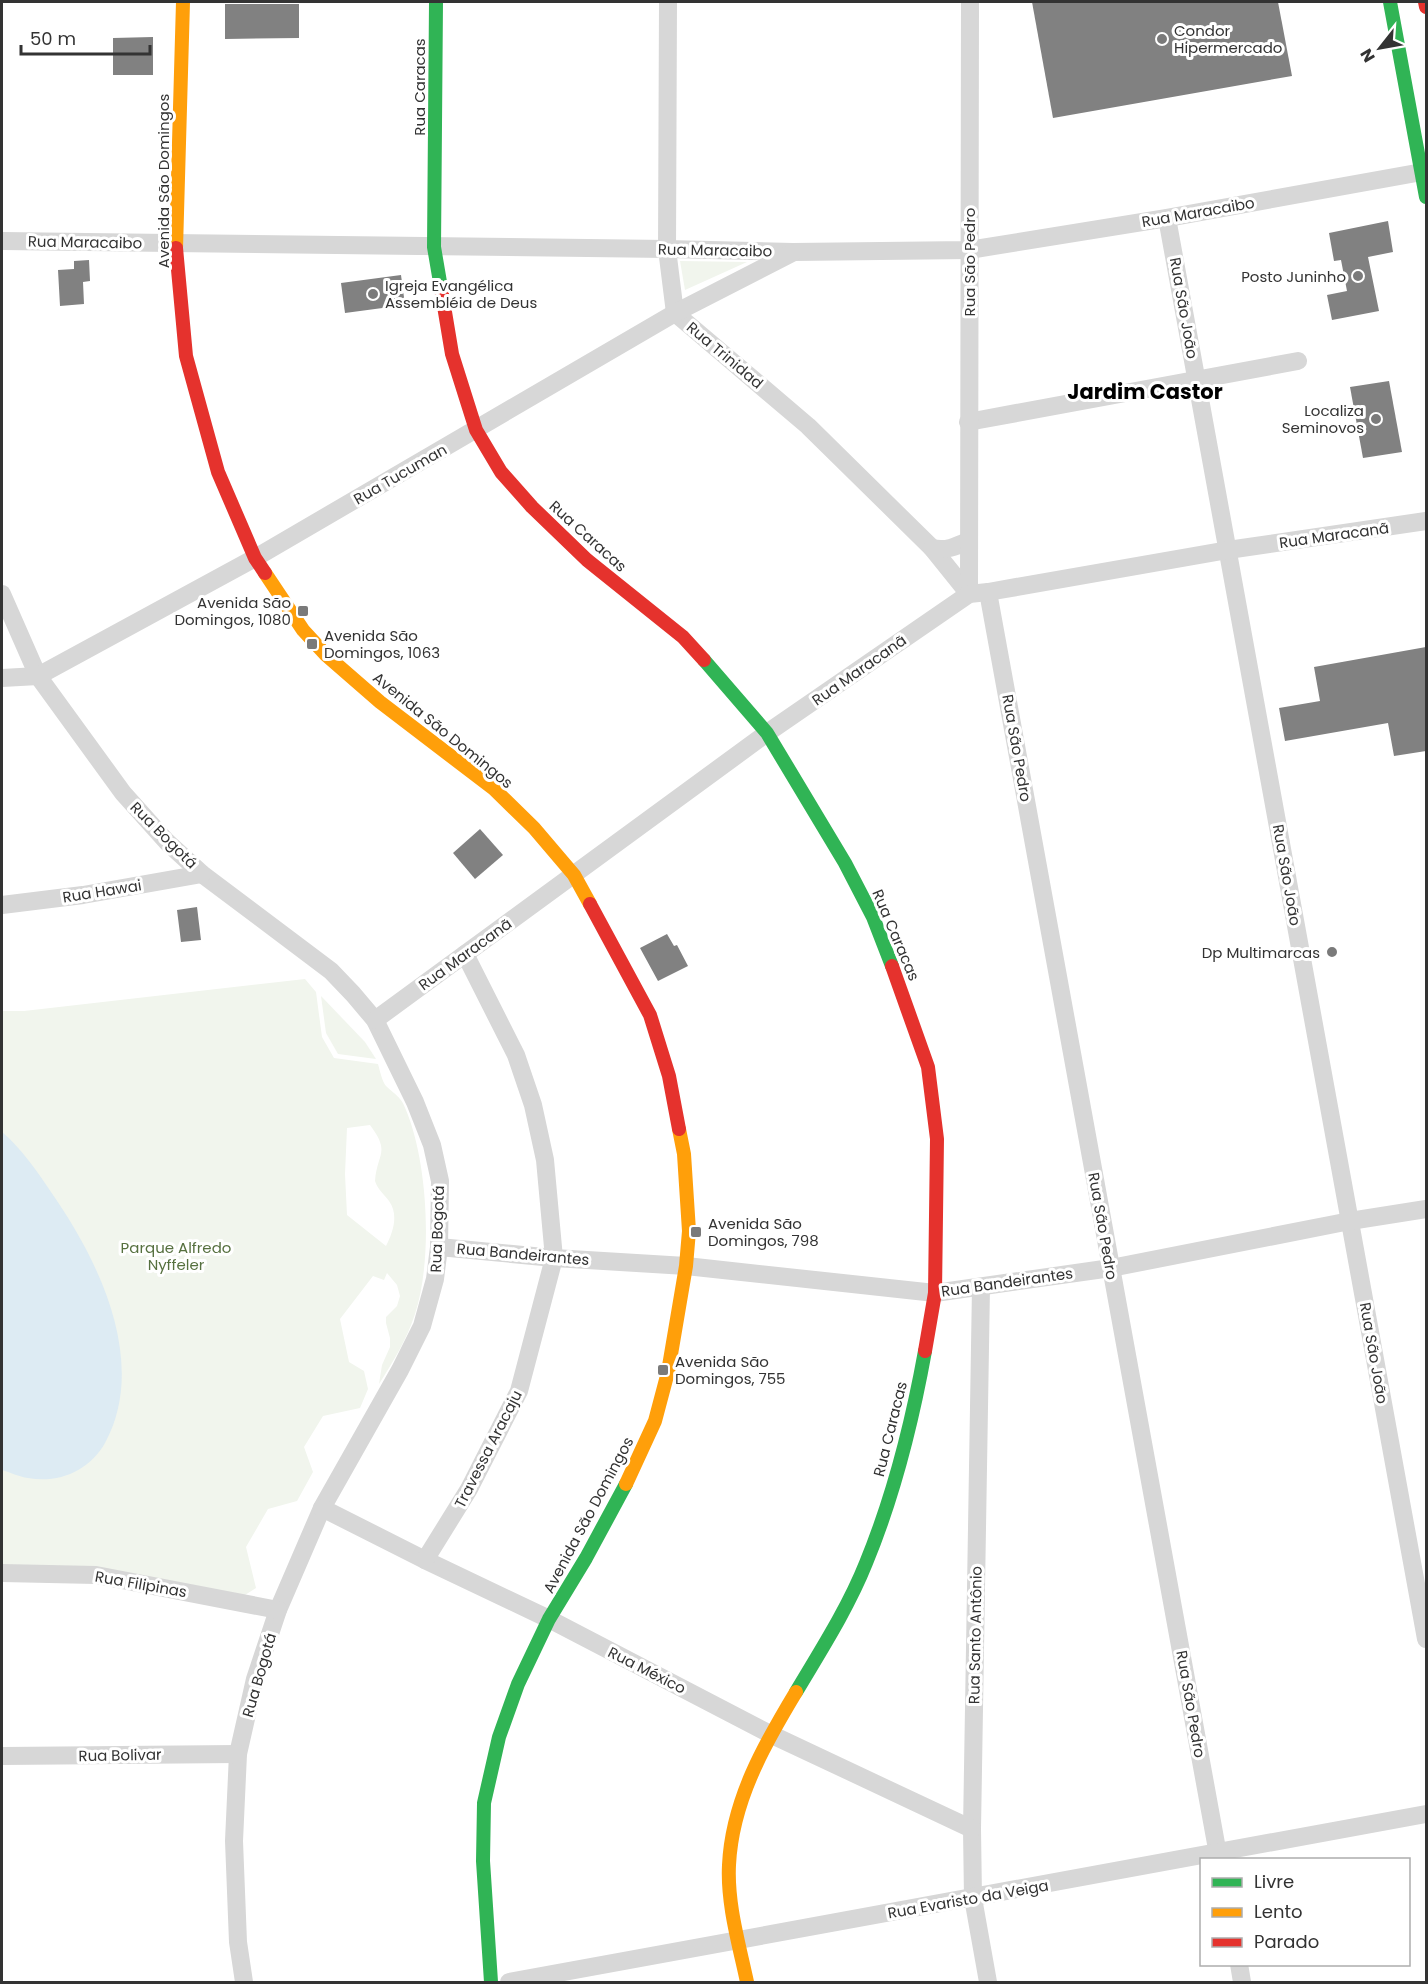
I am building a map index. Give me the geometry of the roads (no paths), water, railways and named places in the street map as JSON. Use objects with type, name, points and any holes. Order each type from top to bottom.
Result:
[{"type":"street","name":"Avenida São Domingos","points":[[183,2],[176,243],[186,356],[218,472],[255,558],[303,630],[326,655],[380,702],[494,789],[534,828],[574,874],[650,1015],[669,1076],[684,1154],[689,1231],[686,1266],[668,1372],[655,1422],[629,1480],[549,1619],[518,1684],[502,1726],[484,1803],[483,1861],[491,1983]]},
{"type":"street","name":"Rua Caracas","points":[[436,2],[434,247],[452,354],[476,430],[501,471],[532,507],[587,560],[683,637],[767,733],[845,863],[873,917],[905,999],[928,1067],[937,1139],[935,1293],[914,1412],[890,1496],[866,1564],[830,1636],[770,1734],[750,1776],[736,1819],[729,1865],[732,1907],[747,1983]]},
{"type":"street","name":"Rua Trinidad","points":[[668,2],[667,249],[675,313],[808,426],[932,548],[969,594]]},
{"type":"street","name":"Rua São Pedro","points":[[969,594],[970,2]]},
{"type":"street","points":[[1390,2],[1426,197]]},
{"type":"street","points":[[1425,2],[1426,7]]},
{"type":"street","name":"Rua Maracaibo","points":[[2,241],[793,252],[969,250],[1167,218],[1422,172]]},
{"type":"street","name":"Rua São João","points":[[1167,218],[1426,1639]]},
{"type":"street","name":"Rua Tucuman","points":[[2,678],[38,676],[255,558],[675,313],[793,252]]},
{"type":"street","points":[[968,422],[1298,361]]},
{"type":"street","name":"Rua Maracanã","points":[[375,1020],[767,733],[969,594],[1228,550],[1426,521]]},
{"type":"street","points":[[932,548],[951,549],[968,541]]},
{"type":"street","name":"Rua São Pedro","points":[[988,592],[1218,1856]]},
{"type":"street","name":"Rua Bogotá","points":[[2,594],[38,676],[123,793],[167,842],[202,874],[330,971],[375,1020],[415,1102],[432,1145],[440,1180],[440,1247],[435,1279],[422,1326],[400,1370],[322,1508],[278,1610],[255,1679],[238,1754],[234,1841],[238,1942],[244,1983]]},
{"type":"street","name":"Rua Hawai","points":[[2,904],[83,895],[202,874]]},
{"type":"street","name":"Travessa Aracaju","points":[[425,1560],[469,1489],[519,1391],[554,1258],[545,1160],[533,1105],[516,1055],[465,954]]},
{"type":"street","name":"Rua Bandeirantes","points":[[440,1247],[554,1258],[686,1266],[935,1293],[1111,1268],[1350,1221],[1426,1209]]},
{"type":"street","name":"Rua Santo Antônio","points":[[981,1287],[972,1829],[973,1898],[988,1983]]},
{"type":"street","name":"Rua México","points":[[322,1508],[549,1619],[770,1734],[972,1829]]},
{"type":"street","name":"Rua Filipinas","points":[[2,1573],[96,1575],[278,1610]]},
{"type":"street","name":"Rua Bolivar","points":[[2,1756],[238,1754]]},
{"type":"street","name":"Rua Evaristo da Veiga","points":[[1218,1856],[1426,1814]]},
{"type":"street","name":"Rua Evaristo da Veiga","points":[[509,1983],[1200,1859]]},
{"type":"street","points":[[1239,1966],[1242,1983]]},
{"type":"place","name":"Condor Hipermercado","points":[[1162,39]]},
{"type":"place","name":"Posto Juninho","points":[[1358,276]]},
{"type":"place","name":"Igreja Evangélica Assembléia de Deus","points":[[373,294]]},
{"type":"place","name":"Localiza Seminovos","points":[[1376,419]]},
{"type":"place","name":"Avenida São Domingos, 1080","points":[[303,611]]},
{"type":"place","name":"Avenida São Domingos, 1063","points":[[312,644]]},
{"type":"place","name":"Dp Multimarcas","points":[[1332,952]]},
{"type":"place","name":"Avenida São Domingos, 798","points":[[696,1232]]},
{"type":"place","name":"Avenida São Domingos, 755","points":[[663,1370]]},
{"type":"district","name":"Jardim Castor","points":[[1145,391]]},
{"type":"park label","name":"Parque Alfredo Nyffeler","points":[[176,1256]]}]
